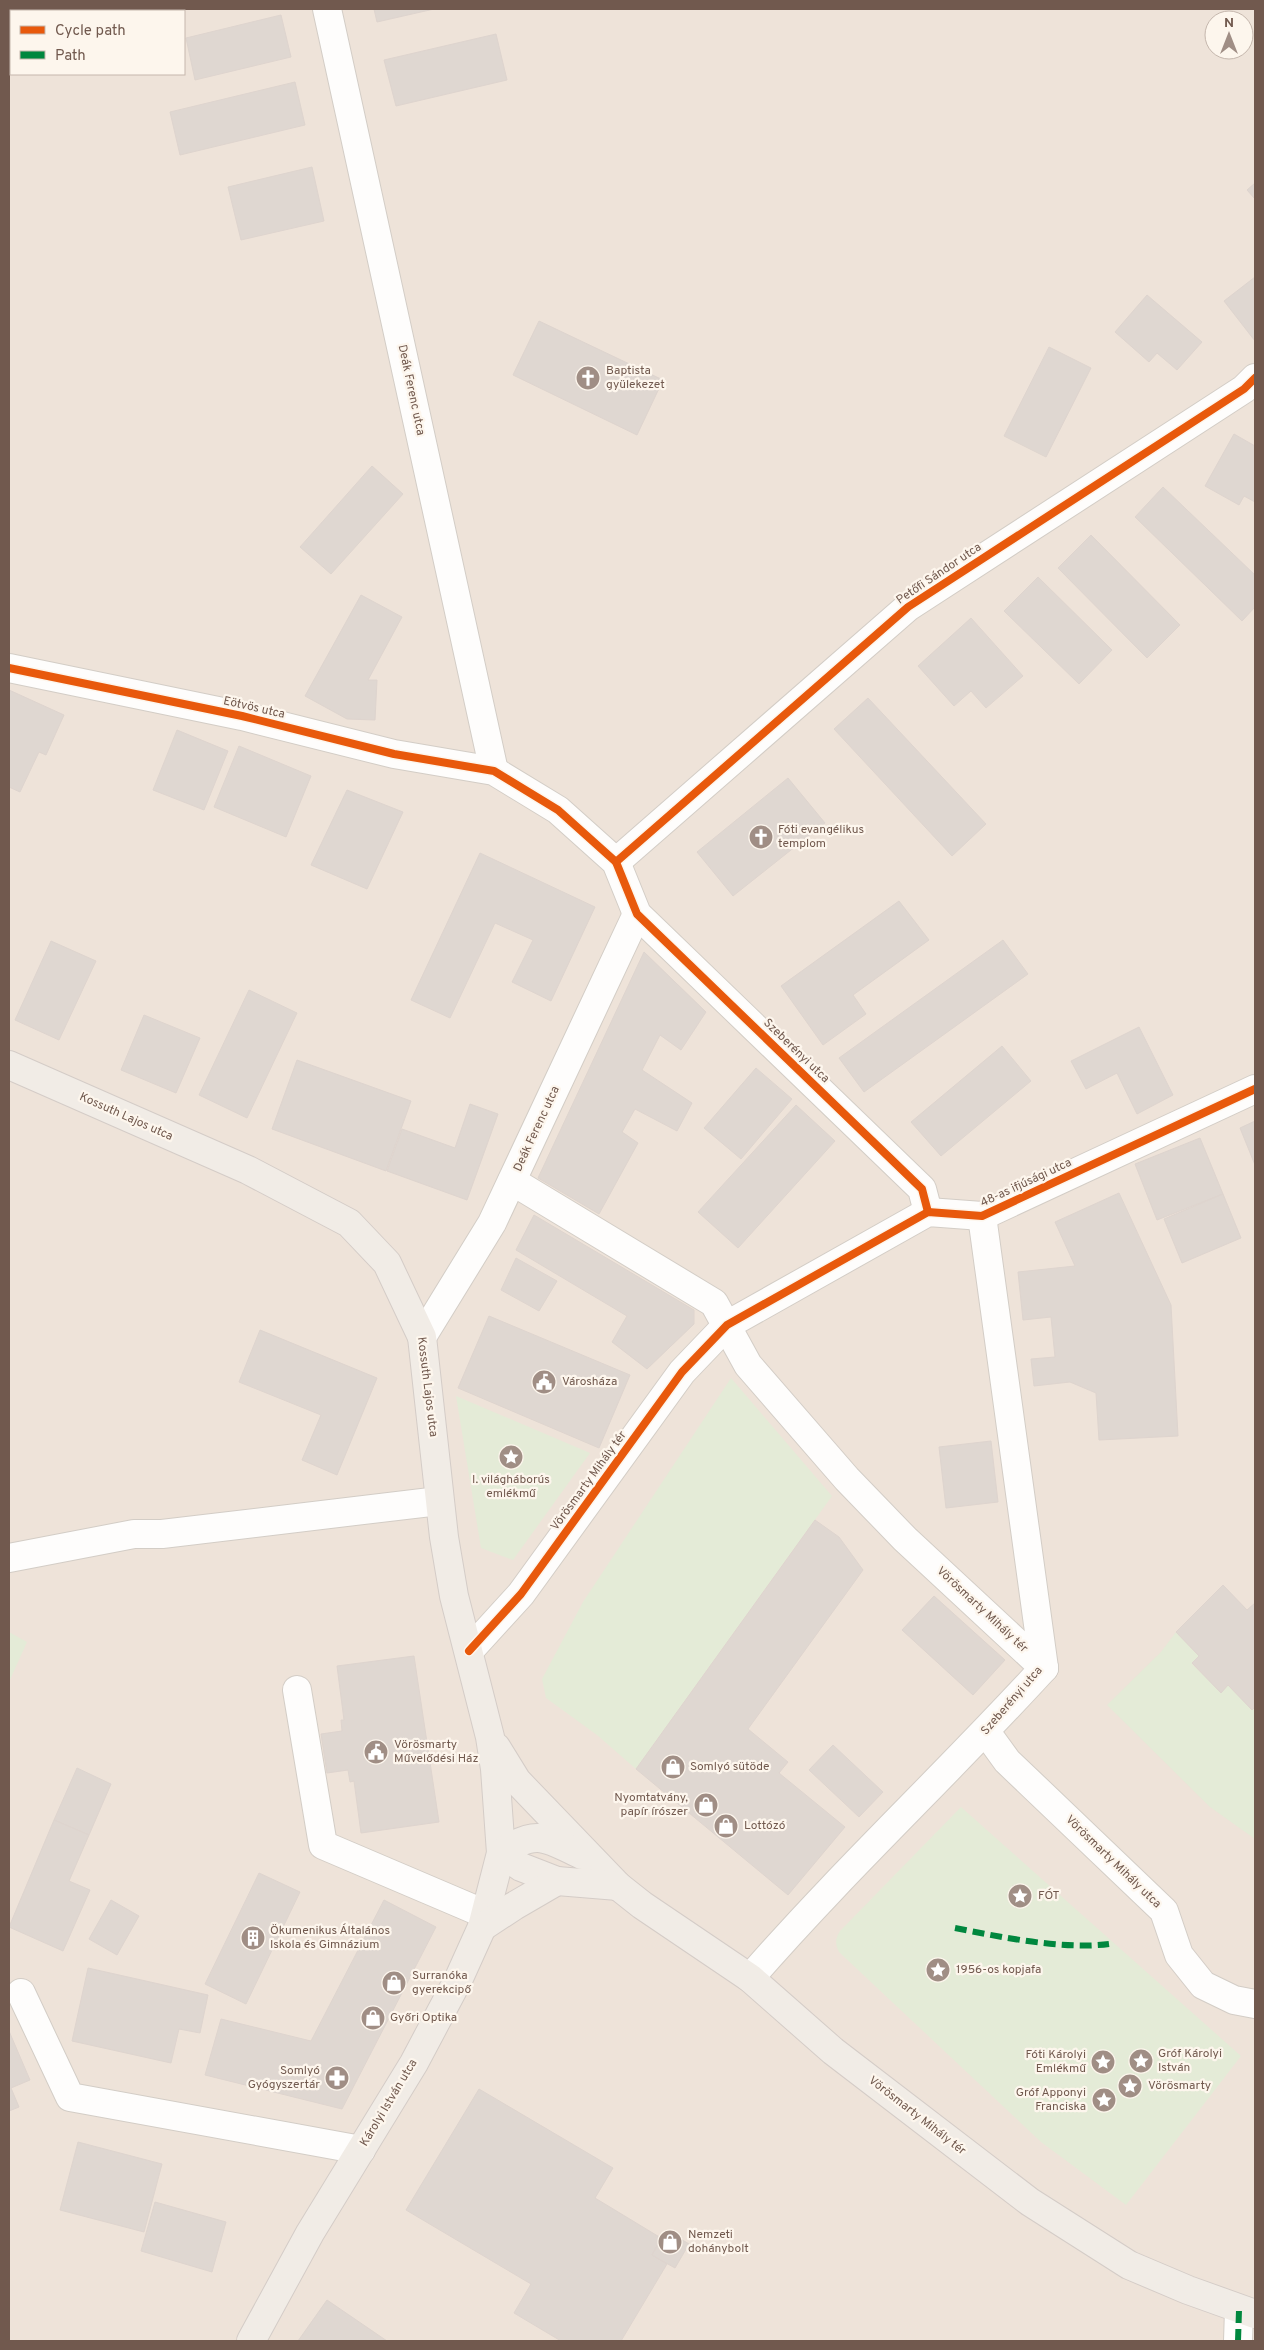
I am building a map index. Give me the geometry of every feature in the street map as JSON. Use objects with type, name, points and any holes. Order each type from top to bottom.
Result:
[{"type":"main road","name":"Kossuth Lajos utca","points":[[9,1065],[248,1170],[349,1224],[387,1262],[422,1337],[439,1501],[454,1596],[490,1737],[496,1769],[501,1853]]},
{"type":"main road","name":"Vörösmarty Mihály tér","points":[[490,1737],[517,1781],[598,1863],[618,1886],[642,1905],[750,1978],[833,2051],[1030,2202],[1129,2265],[1247,2312]]},
{"type":"main road","name":"Vörösmarty Mihály tér","points":[[501,1853],[519,1840],[542,1837],[598,1863]]},
{"type":"main road","name":"Károlyi István utca","points":[[251,2341],[305,2241],[414,2062],[459,1978],[483,1920],[501,1853]]},
{"type":"main road","points":[[501,1853],[521,1867],[557,1881],[618,1886]]},
{"type":"main road","points":[[483,1920],[514,1906],[557,1881]]},
{"type":"street","name":"Deák Ferenc utca","points":[[327,9],[494,771]]},
{"type":"street","name":"Petőfi Sándor utca","points":[[616,862],[908,607],[1244,389],[1255,378]]},
{"type":"street","name":"Eötvös utca","points":[[9,668],[242,716],[394,754],[494,771]]},
{"type":"street","points":[[494,771],[558,810],[616,862],[637,914]]},
{"type":"street","name":"Deák Ferenc utca","points":[[422,1337],[492,1223],[637,914]]},
{"type":"street","name":"Szeberényi utca","points":[[637,914],[922,1189],[928,1212]]},
{"type":"street","name":"48-as ifjúsági utca","points":[[928,1212],[982,1216],[1255,1089]]},
{"type":"street","name":"Vörösmarty Mihály tér","points":[[512,1181],[714,1303],[748,1365],[847,1478],[905,1539],[1044,1668]]},
{"type":"street","points":[[727,1325],[928,1212]]},
{"type":"street","name":"Szeberényi utca","points":[[750,1978],[801,1919],[986,1732],[1044,1668],[982,1216]]},
{"type":"street","name":"Vörösmarty Mihály tér","points":[[469,1651],[522,1594],[682,1372],[727,1325]]},
{"type":"street","points":[[9,1558],[134,1534],[162,1534],[439,1501]]},
{"type":"street","points":[[297,1690],[323,1845],[483,1920]]},
{"type":"street","name":"Vörösmarty Mihály utca","points":[[986,1732],[1007,1761],[1164,1911],[1179,1955],[1203,1985],[1234,2000],[1255,2004]]},
{"type":"street","points":[[21,1993],[70,2097],[360,2150]]},
{"type":"street","points":[[1238,2341],[1247,2312]]},
{"type":"shaded area","points":[[9,9],[1255,9],[1255,2341],[9,2341]]},
{"type":"green space","points":[[731,1378],[832,1496],[636,1769],[597,1735],[546,1698],[542,1679],[583,1602]]},
{"type":"green space","points":[[456,1396],[590,1453],[513,1560],[481,1548]]},
{"type":"green space","points":[[9,1632],[27,1642],[9,1682]]},
{"type":"green space","points":[[1176,1632],[1199,1656],[1192,1664],[1221,1692],[1228,1685],[1252,1710],[1255,1707],[1255,1839],[1210,1807],[1107,1705],[1161,1652]]},
{"type":"green space","points":[[961,1807],[1241,2056],[1126,2205],[1041,2142],[839,1952],[836,1939],[840,1931]]},
{"type":"building","points":[[374,9],[434,9],[377,22]]},
{"type":"building","points":[[281,15],[291,57],[195,80],[186,38]]},
{"type":"building","points":[[496,34],[507,80],[396,106],[384,60]]},
{"type":"building","points":[[295,82],[305,125],[180,155],[170,112]]},
{"type":"building","points":[[312,167],[324,221],[241,240],[228,187]]},
{"type":"building","points":[[1255,183],[1255,199],[1247,190]]},
{"type":"building","points":[[1255,277],[1255,341],[1224,301]]},
{"type":"building","points":[[1147,295],[1202,342],[1177,370],[1157,353],[1149,362],[1115,332]]},
{"type":"building","name":"Baptista gyülekezet","points":[[539,321],[663,380],[637,435],[513,375]]},
{"type":"building","points":[[1049,347],[1091,368],[1046,457],[1004,436]]},
{"type":"building","points":[[1234,434],[1255,446],[1255,502],[1244,496],[1239,505],[1205,486]]},
{"type":"building","points":[[372,466],[403,494],[331,574],[300,547]]},
{"type":"building","points":[[1163,487],[1255,575],[1255,607],[1242,621],[1135,517]]},
{"type":"building","points":[[1091,535],[1180,625],[1147,658],[1058,568]]},
{"type":"building","points":[[1038,577],[1112,650],[1079,684],[1004,611]]},
{"type":"building","points":[[361,595],[402,617],[368,680],[377,680],[375,720],[347,719],[305,696]]},
{"type":"building","points":[[971,618],[1023,676],[986,708],[971,691],[954,706],[918,666]]},
{"type":"building","points":[[9,690],[64,715],[46,755],[39,752],[20,792],[9,787]]},
{"type":"building","points":[[868,698],[986,824],[952,856],[834,729]]},
{"type":"building","points":[[177,730],[228,751],[204,810],[153,790]]},
{"type":"building","points":[[239,746],[311,776],[286,837],[214,807]]},
{"type":"building","name":"Fóti evangélikus templom","points":[[788,778],[825,823],[733,896],[697,852]]},
{"type":"building","points":[[347,790],[403,812],[367,889],[311,865]]},
{"type":"building","points":[[480,853],[595,907],[551,1001],[512,982],[533,940],[495,923],[450,1018],[411,1000]]},
{"type":"building","points":[[899,901],[929,940],[853,995],[866,1014],[823,1045],[781,986]]},
{"type":"building","points":[[1003,940],[1028,974],[864,1092],[839,1058]]},
{"type":"building","points":[[51,941],[96,961],[59,1040],[15,1020]]},
{"type":"building","points":[[644,952],[706,1012],[681,1050],[660,1035],[642,1070],[692,1103],[677,1131],[635,1109],[622,1132],[638,1143],[599,1214],[538,1178]]},
{"type":"building","points":[[249,990],[297,1013],[247,1118],[199,1095]]},
{"type":"building","points":[[144,1015],[200,1038],[176,1093],[121,1070]]},
{"type":"building","points":[[1139,1027],[1173,1095],[1137,1114],[1117,1073],[1086,1089],[1071,1061]]},
{"type":"building","points":[[1002,1046],[1031,1081],[941,1156],[911,1122]]},
{"type":"building","points":[[297,1060],[411,1101],[386,1171],[272,1129]]},
{"type":"building","points":[[756,1068],[792,1099],[741,1159],[704,1128]]},
{"type":"building","points":[[470,1104],[498,1114],[467,1200],[387,1171],[402,1129],[455,1148]]},
{"type":"building","points":[[796,1105],[835,1141],[738,1248],[698,1212]]},
{"type":"building","points":[[1255,1121],[1255,1165],[1240,1128]]},
{"type":"building","points":[[1200,1138],[1223,1194],[1157,1220],[1135,1164]]},
{"type":"building","points":[[1119,1193],[1171,1305],[1178,1436],[1099,1440],[1096,1393],[1070,1382],[1034,1386],[1031,1359],[1055,1357],[1051,1317],[1023,1320],[1018,1272],[1075,1266],[1055,1222]]},
{"type":"building","points":[[1223,1194],[1241,1238],[1182,1263],[1164,1219]]},
{"type":"building","points":[[534,1215],[694,1310],[694,1324],[647,1369],[612,1342],[627,1316],[516,1250]]},
{"type":"building","points":[[516,1258],[557,1281],[539,1311],[501,1290]]},
{"type":"building","name":"Városháza","points":[[489,1316],[630,1375],[599,1448],[458,1388]]},
{"type":"building","points":[[260,1330],[377,1378],[337,1475],[302,1460],[321,1415],[239,1382]]},
{"type":"building","points":[[991,1441],[998,1502],[946,1508],[939,1447]]},
{"type":"building","points":[[815,1520],[839,1537],[863,1570],[748,1729],[788,1762],[779,1773],[845,1827],[788,1895],[636,1769]]},
{"type":"building","points":[[1223,1585],[1247,1610],[1255,1603],[1255,1707],[1252,1710],[1228,1685],[1221,1693],[1192,1663],[1199,1656],[1176,1632]]},
{"type":"building","points":[[934,1596],[1005,1660],[973,1695],[902,1630]]},
{"type":"building","name":"Vörösmarty Művelődési Ház","points":[[414,1656],[439,1822],[361,1833],[354,1781],[350,1782],[348,1770],[327,1773],[321,1734],[342,1731],[341,1720],[344,1720],[337,1666]]},
{"type":"building","points":[[833,1745],[883,1792],[859,1817],[809,1770]]},
{"type":"building","points":[[77,1768],[111,1784],[89,1835],[54,1820]]},
{"type":"building","points":[[54,1820],[89,1835],[69,1881],[90,1890],[63,1951],[9,1927]]},
{"type":"building","name":"Ökumenikus Általános Iskola és Gimnázium","points":[[259,1873],[300,1892],[246,2004],[205,1984]]},
{"type":"building","points":[[111,1900],[139,1916],[117,1955],[89,1939]]},
{"type":"building","points":[[384,1900],[436,1927],[342,2109],[205,2075],[221,2019],[311,2041]]},
{"type":"building","points":[[88,1968],[208,1995],[200,2033],[179,2029],[171,2063],[72,2041]]},
{"type":"building","points":[[9,2031],[30,2080],[11,2088],[19,2107],[9,2111]]},
{"type":"building","points":[[479,2089],[613,2168],[595,2198],[661,2238],[652,2255],[667,2264],[621,2341],[561,2341],[514,2313],[531,2284],[406,2210]]},
{"type":"building","points":[[78,2142],[162,2164],[144,2232],[60,2210]]},
{"type":"building","points":[[155,2202],[226,2222],[212,2272],[141,2251]]},
{"type":"building","points":[[666,2230],[689,2244],[675,2268],[652,2255]]},
{"type":"building","points":[[327,2300],[387,2341],[298,2341]]},
{"type":"marked path","points":[[955,1928],[1012,1939],[1052,1944],[1109,1944]]},
{"type":"marked path","points":[[1238,2341],[1239,2310]]},
{"type":"cycle path","points":[[616,862],[908,607],[1244,389],[1255,378]]},
{"type":"cycle path","points":[[9,668],[242,716],[394,754],[494,771],[558,810],[616,862],[637,914],[922,1189],[928,1212]]},
{"type":"cycle path","points":[[469,1651],[521,1594],[682,1372],[727,1325],[928,1212],[982,1216],[1255,1089]]},
{"type":"place","name":"Baptista gyülekezet","points":[[588,378]]},
{"type":"place","name":"Fóti evangélikus templom","points":[[761,837]]},
{"type":"place","name":"Városháza","points":[[544,1382]]},
{"type":"place","name":"I. világháborús emlékmű","points":[[511,1457]]},
{"type":"place","name":"Vörösmarty Művelődési Ház","points":[[376,1752]]},
{"type":"place","name":"Somlyó sütöde","points":[[673,1767]]},
{"type":"place","name":"Nyomtatvány, papír írószer","points":[[706,1805]]},
{"type":"place","name":"Lottózó","points":[[726,1826]]},
{"type":"place","name":"FÓT","points":[[1020,1896]]},
{"type":"place","name":"Ökumenikus Általános Iskola és Gimnázium","points":[[253,1938]]},
{"type":"place","name":"1956-os kopjafa","points":[[938,1970]]},
{"type":"place","name":"Surranóka gyerekcipő","points":[[394,1983]]},
{"type":"place","name":"Győri Optika","points":[[373,2018]]},
{"type":"place","name":"Gróf Károlyi István","points":[[1141,2061]]},
{"type":"place","name":"Fóti Károlyi Emlékmű","points":[[1103,2062]]},
{"type":"place","name":"Somlyó Gyógyszertár","points":[[337,2078]]},
{"type":"place","name":"Vörösmarty","points":[[1130,2086]]},
{"type":"place","name":"Gróf Apponyi Franciska","points":[[1104,2100]]},
{"type":"place","name":"Nemzeti dohánybolt","points":[[670,2242]]}]
